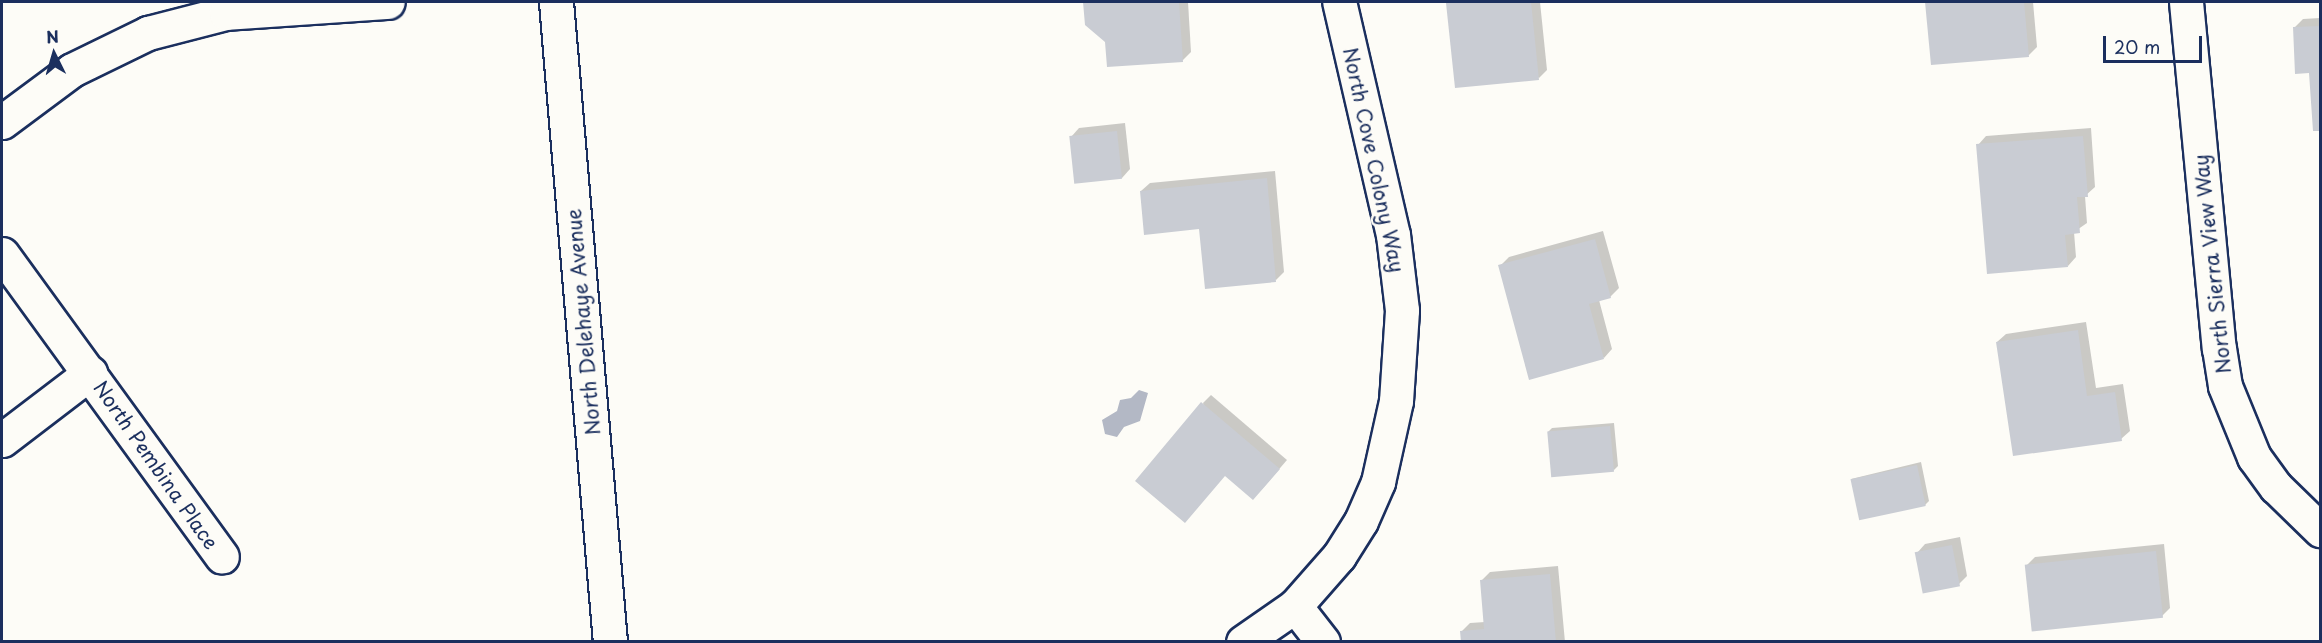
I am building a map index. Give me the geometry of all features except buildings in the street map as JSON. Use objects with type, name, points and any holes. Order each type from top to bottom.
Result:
[{"type":"street","points":[[2,122],[72,70],[148,33],[226,13],[388,2]]},
{"type":"street","name":"North Delehaye Avenue","points":[[556,2],[610,642]]},
{"type":"street","name":"North Cove Colony Way","points":[[1243,642],[1295,606],[1339,556],[1361,520],[1378,482],[1395,401],[1402,310],[1400,272],[1338,2]]},
{"type":"street","name":"North Sierra View Way","points":[[2186,2],[2218,348],[2225,386],[2254,457],[2276,487],[2320,530]]},
{"type":"street","name":"North Pembina Place","points":[[2,254],[222,557]]},
{"type":"street","points":[[2,440],[90,373]]},
{"type":"street","points":[[1295,606],[1323,642]]},
{"type":"shaded area","points":[[1139,390],[1148,393],[1140,421],[1124,427],[1117,437],[1105,434],[1102,420],[1117,411],[1120,400],[1131,398]]}]
